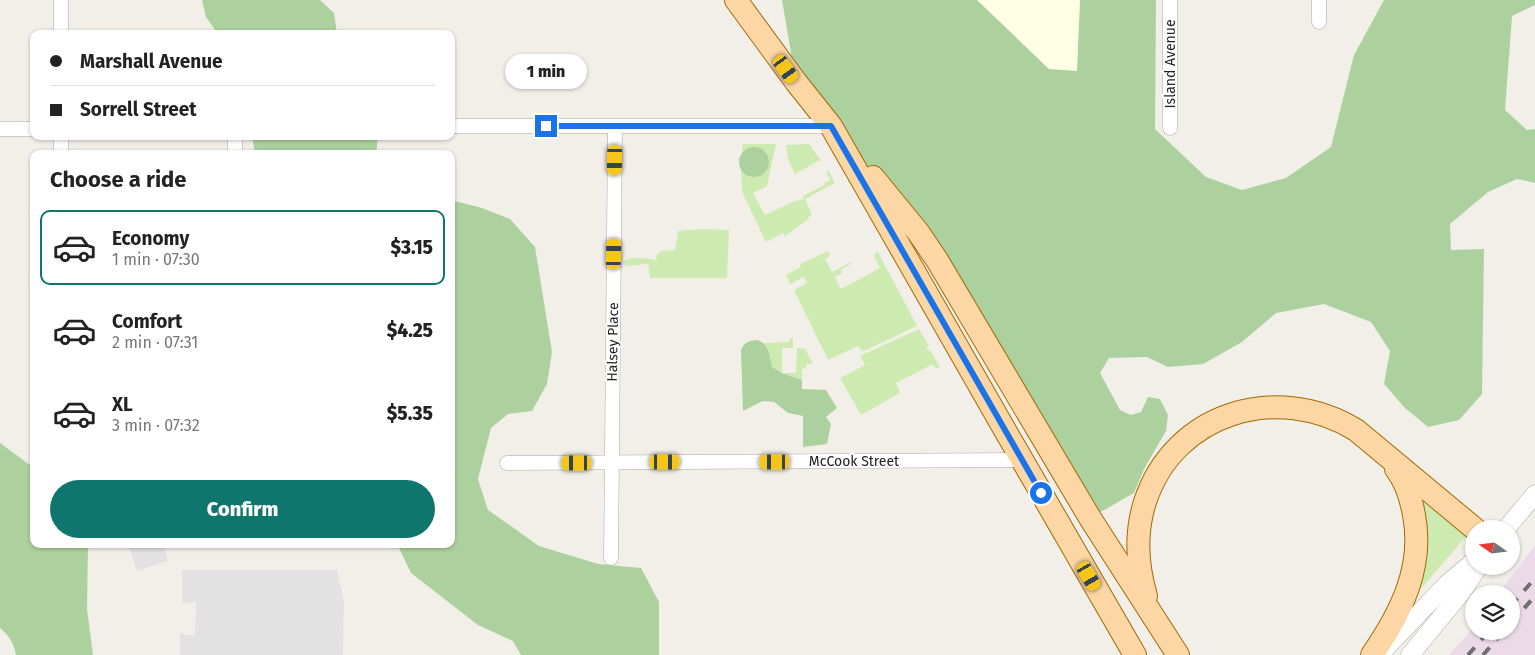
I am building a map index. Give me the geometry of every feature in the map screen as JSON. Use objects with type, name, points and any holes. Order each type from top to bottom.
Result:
[{"type":"main road","points":[[736,0],[796,82],[913,226],[937,260],[1090,518],[1178,655]]},
{"type":"main road","points":[[831,126],[1135,655]]},
{"type":"main road","points":[[1154,618],[1146,596],[1139,564],[1138,549],[1141,517],[1150,489],[1173,453],[1194,434],[1220,419],[1245,411],[1259,408],[1296,407],[1338,420],[1356,430],[1465,521]]},
{"type":"main road","points":[[1372,655],[1387,634],[1403,603],[1413,572],[1416,551],[1415,520],[1408,491],[1401,476],[1381,451]]},
{"type":"street","points":[[61,0],[61,30]]},
{"type":"street","name":"Island Avenue","points":[[1170,0],[1170,128]]},
{"type":"street","points":[[1319,0],[1319,22]]},
{"type":"street","points":[[455,126],[831,126]]},
{"type":"street","name":"Halsey Place","points":[[611,558],[615,126]]},
{"type":"street","points":[[0,129],[30,128]]},
{"type":"street","name":"McCook Street","points":[[507,463],[1022,460]]},
{"type":"street","points":[[1513,520],[1535,494]]},
{"type":"street","points":[[1378,655],[1447,584],[1465,569]]},
{"type":"street","points":[[1410,655],[1461,593],[1473,575]]},
{"type":"shaded area","points":[[884,0],[1152,0],[1150,127]]},
{"type":"shaded area","points":[[1535,545],[1535,655],[1449,655],[1465,637],[1465,640],[1520,640],[1520,585],[1505,585],[1512,575],[1520,575],[1520,565]]},
{"type":"shaded area","points":[[129,548],[164,548],[168,561],[137,571]]},
{"type":"shaded area","points":[[182,570],[337,570],[344,602],[343,655],[180,655],[180,633],[195,635],[196,602],[182,603]]},
{"type":"green space","points":[[202,0],[320,0],[334,13],[336,30],[215,30],[206,17]]},
{"type":"green space","points":[[782,0],[977,0],[1049,69],[1077,71],[1080,0],[1156,0],[1155,129],[1206,177],[1242,190],[1286,178],[1331,147],[1354,55],[1384,0],[1535,0],[1535,5],[1512,16],[1505,110],[1527,130],[1535,129],[1535,183],[1517,179],[1488,192],[1450,224],[1451,250],[1484,249],[1482,394],[1459,420],[1428,427],[1405,408],[1384,384],[1390,351],[1371,322],[1324,304],[1276,313],[1242,342],[1203,364],[1168,367],[1147,357],[1109,358],[1100,373],[1120,410],[1131,415],[1141,412],[1148,397],[1160,399],[1168,415],[1166,431],[1144,469],[1134,493],[1090,518],[955,289],[796,82]]},
{"type":"green space","points":[[253,140],[378,140],[376,150],[254,150]]},
{"type":"green space","points":[[743,144],[776,144],[767,186],[753,193],[765,215],[792,202],[804,199],[803,196],[824,185],[824,183],[830,180],[826,172],[829,171],[835,183],[805,199],[812,215],[785,236],[783,233],[766,242],[742,192],[741,168],[744,171],[745,150],[742,154]]},
{"type":"green space","points":[[809,144],[821,161],[795,174],[788,159],[786,145]]},
{"type":"green space","points":[[754,147],[764,152],[769,162],[764,172],[754,177],[744,172],[739,162],[744,152]]},
{"type":"green space","points":[[455,201],[482,208],[510,219],[535,247],[552,352],[547,384],[532,411],[508,414],[491,428],[478,479],[488,510],[539,546],[598,564],[641,568],[659,602],[659,655],[521,655],[513,641],[478,625],[411,573],[399,548],[455,548]]},
{"type":"green space","points":[[700,229],[729,230],[727,278],[650,278],[648,264],[625,266],[624,261],[632,258],[657,260],[656,256],[661,251],[675,250],[678,231]]},
{"type":"green space","points":[[828,251],[830,256],[825,259],[832,272],[852,263],[841,270],[842,273],[835,277],[841,289],[880,268],[874,255],[878,252],[917,326],[864,351],[858,346],[828,360],[794,290],[807,283],[804,277],[790,284],[786,275],[801,267],[800,264]]},
{"type":"green space","points":[[919,329],[929,346],[926,348],[931,352],[940,367],[936,369],[933,364],[896,383],[900,393],[861,415],[840,378],[865,365],[860,356]]},
{"type":"green space","points":[[793,338],[793,348],[782,348],[782,373],[771,367],[764,343],[789,342]]},
{"type":"green space","points":[[756,340],[764,343],[766,346],[772,367],[782,373],[802,380],[802,389],[826,390],[837,408],[826,417],[831,424],[827,444],[803,447],[803,416],[788,413],[774,402],[763,401],[743,411],[741,350],[747,343]]},
{"type":"green space","points":[[797,348],[805,349],[813,364],[806,364],[806,368],[802,369],[802,380],[782,373],[796,373]]},
{"type":"green space","points":[[0,443],[30,465],[30,548],[88,548],[87,609],[93,655],[16,655],[11,640],[0,628]]},
{"type":"green space","points":[[1424,503],[1465,534],[1465,537],[1420,590],[1416,588],[1420,507]]},
{"type":"railway","points":[[1520,596],[1535,578]]},
{"type":"railway","points":[[1520,613],[1535,596]]},
{"type":"railway","points":[[1468,655],[1481,640]]},
{"type":"railway","points":[[1483,655],[1496,640]]},
{"type":"route","points":[[546,126],[831,126],[1041,493]]}]
